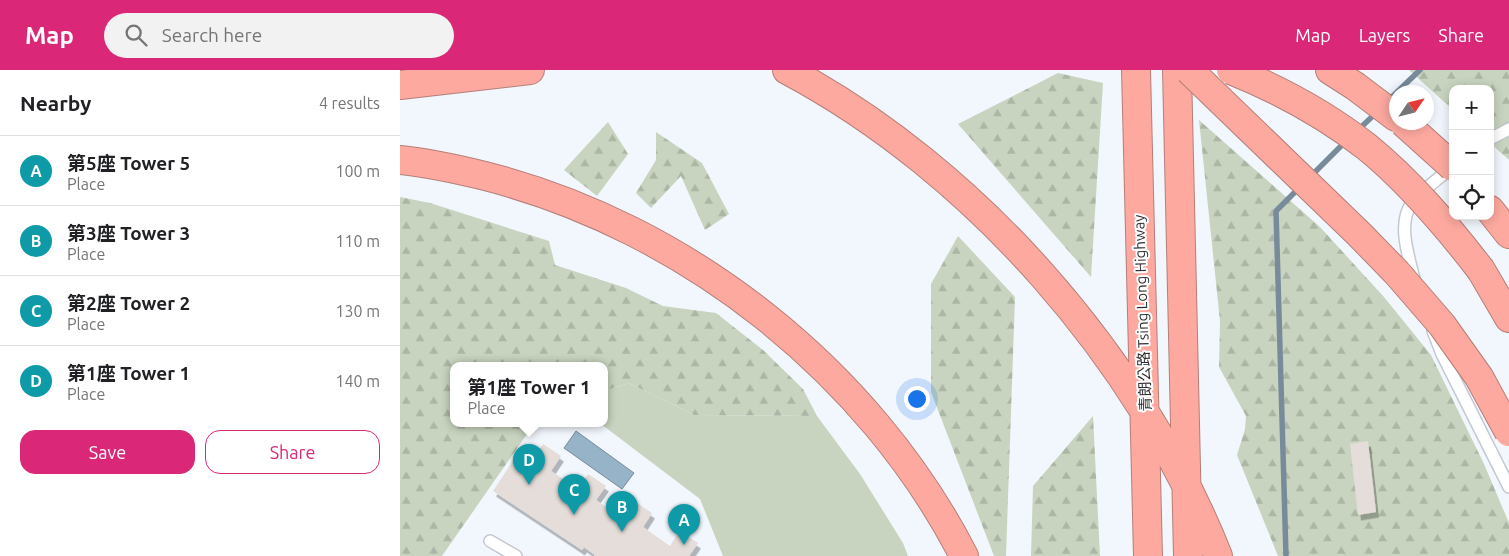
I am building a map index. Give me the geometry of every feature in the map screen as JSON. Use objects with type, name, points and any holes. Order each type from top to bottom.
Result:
[{"type":"highway","points":[[400,85],[530,70]]},
{"type":"highway","points":[[787,70],[840,102],[925,162],[999,229],[1034,266],[1088,331],[1134,394],[1176,463],[1194,498],[1218,556]]},
{"type":"highway","name":"青朗公路 Tsing Long Highway","points":[[1136,70],[1148,556]]},
{"type":"highway","points":[[1178,70],[1188,556]]},
{"type":"highway","points":[[1189,70],[1345,220],[1397,273],[1442,325],[1479,376],[1509,432]]},
{"type":"highway","points":[[1230,70],[1281,92],[1367,147],[1420,198],[1450,232],[1481,270],[1509,318]]},
{"type":"highway","points":[[1330,70],[1356,86],[1389,112]]},
{"type":"highway","points":[[1412,130],[1449,162]]},
{"type":"highway","points":[[400,160],[432,163],[501,180],[541,192],[576,206],[657,245],[739,297],[790,338],[817,363],[877,426],[908,465],[939,510],[964,556]]},
{"type":"highway","points":[[1494,215],[1509,234]]},
{"type":"lane","points":[[1494,136],[1509,129]]},
{"type":"lane","points":[[1449,170],[1411,204],[1403,227],[1406,244],[1417,288],[1442,354],[1509,487]]},
{"type":"lane","points":[[490,541],[516,556]]},
{"type":"green space","points":[[1409,70],[1509,70],[1509,160],[1494,147],[1494,85],[1449,85],[1449,106],[1434,93],[1434,85],[1426,85]]},
{"type":"green space","points":[[1058,73],[1103,83],[1091,277],[958,124]]},
{"type":"green space","points":[[1199,120],[1320,227],[1384,297],[1431,355],[1484,464],[1509,523],[1509,556],[1278,556],[1237,455],[1245,429],[1246,416],[1219,367],[1220,321]]},
{"type":"green space","points":[[608,122],[628,154],[597,196],[564,170]]},
{"type":"green space","points":[[656,132],[702,163],[729,214],[705,230],[681,176],[651,208],[636,193],[656,160]]},
{"type":"green space","points":[[400,197],[430,203],[549,241],[555,265],[626,288],[663,306],[716,313],[763,350],[803,389],[817,416],[694,415],[629,383],[608,390],[608,362],[450,362],[450,427],[532,427],[442,556],[400,556]]},
{"type":"green space","points":[[958,236],[1015,297],[1006,556],[994,556],[931,392],[931,284]]},
{"type":"green space","points":[[629,383],[694,415],[817,416],[860,474],[903,543],[908,556],[723,556],[700,499],[605,427],[608,427],[608,390]]},
{"type":"green space","points":[[1093,416],[1100,556],[1031,556],[1033,486]]},
{"type":"water","points":[[576,431],[634,473],[622,489],[564,448]]},
{"type":"building","points":[[1368,441],[1376,512],[1358,515],[1350,444]]},
{"type":"building","points":[[543,444],[561,456],[551,471],[578,489],[588,474],[606,486],[596,500],[610,510],[612,507],[625,516],[634,501],[652,513],[643,527],[670,546],[679,531],[698,543],[689,556],[594,556],[584,547],[582,550],[493,491],[520,450],[533,459]]},
{"type":"waterway","points":[[1404,85],[1420,70]]},
{"type":"waterway","points":[[1357,131],[1377,112]]},
{"type":"waterway","points":[[1310,177],[1346,141]]},
{"type":"waterway","points":[[1286,556],[1276,211],[1300,187]]},
{"type":"place","name":"第1座 Tower 1","points":[[529,485]]},
{"type":"place","name":"第2座 Tower 2","points":[[574,515]]},
{"type":"place","name":"第3座 Tower 3","points":[[622,532]]},
{"type":"place","name":"第5座 Tower 5","points":[[684,545]]}]
